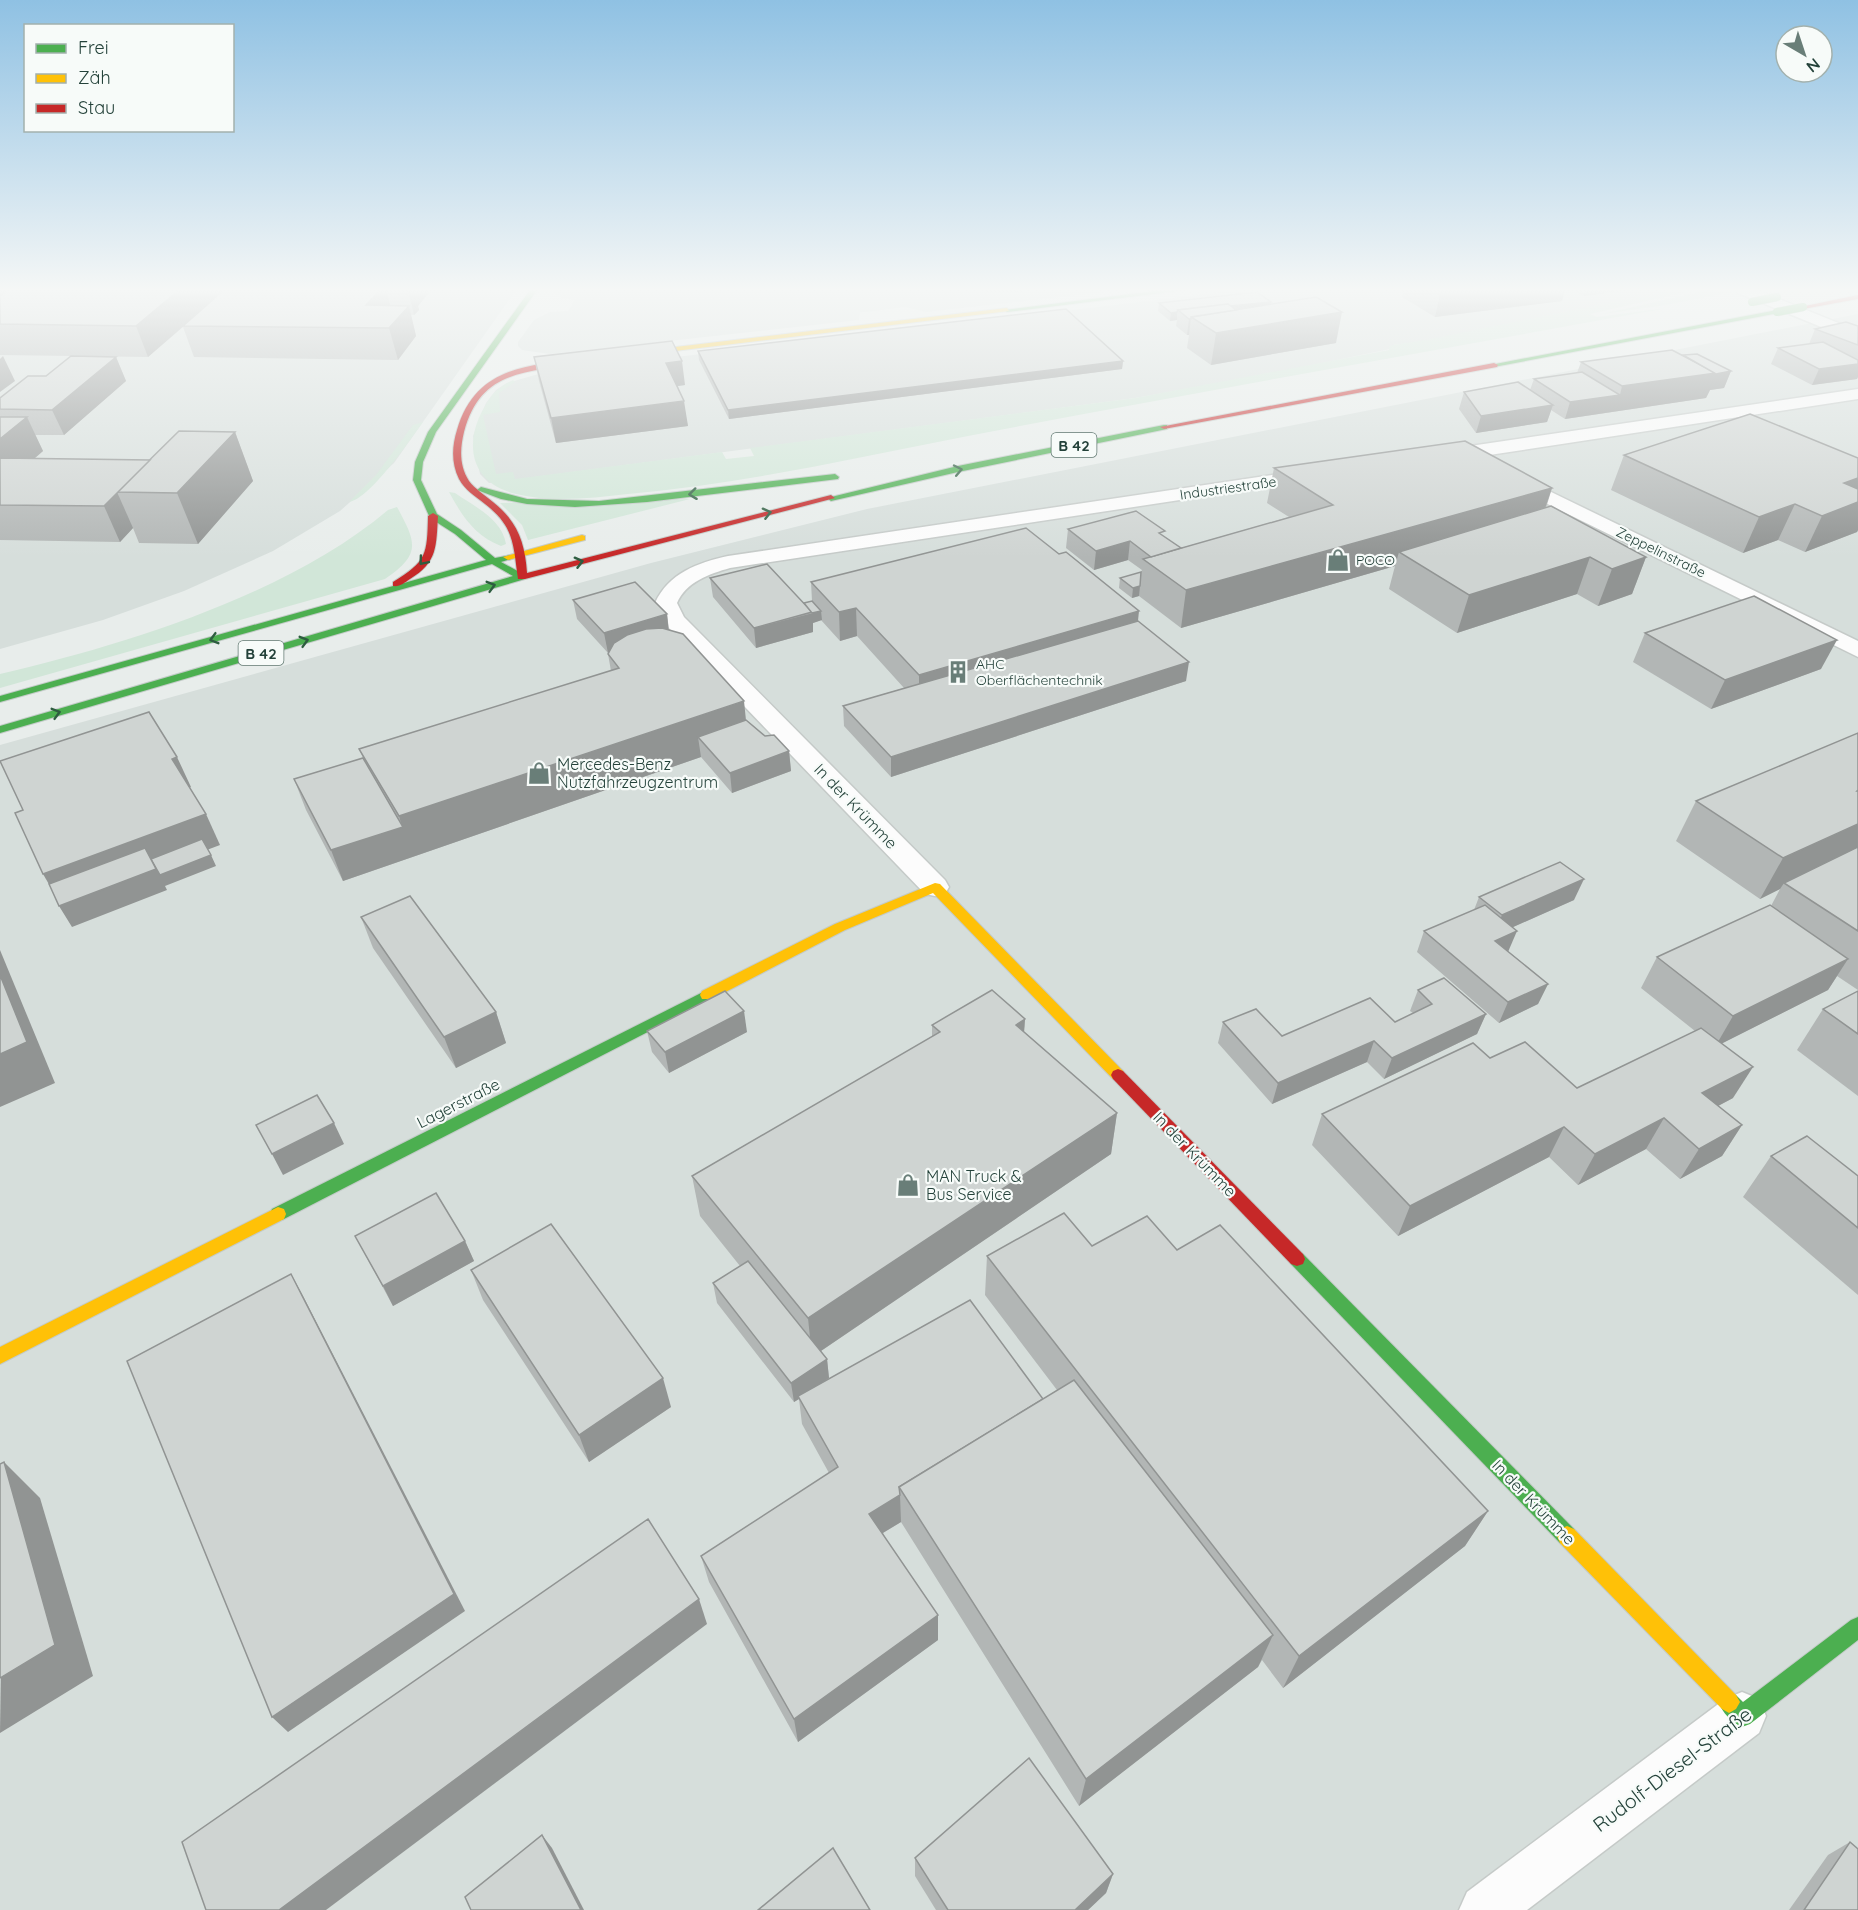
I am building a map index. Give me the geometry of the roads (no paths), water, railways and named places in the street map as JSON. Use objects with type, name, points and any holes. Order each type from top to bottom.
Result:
[{"type":"main road","points":[[384,590],[408,577],[426,561],[432,551],[433,516],[417,480],[419,462],[423,449],[468,379]]},
{"type":"main road","points":[[495,379],[488,384],[464,421],[456,445],[457,458],[460,473],[467,484],[501,513],[519,537],[522,577]]},
{"type":"main road","name":"B 42","points":[[0,730],[522,577],[774,511],[958,469],[1419,379]]},
{"type":"main road","points":[[467,484],[506,500],[526,504],[556,505],[666,497],[841,476],[710,507]]},
{"type":"main road","points":[[433,516],[458,532],[493,561],[522,577]]},
{"type":"main road","name":"B 42","points":[[0,699],[384,590],[597,534]]},
{"type":"main road","name":"Lagerstraße","points":[[0,1356],[840,927],[935,887]]},
{"type":"main road","name":"In der Krümme","points":[[935,887],[1742,1716]]},
{"type":"main road","name":"Rudolf-Diesel-Straße","points":[[1742,1716],[1858,1627]]},
{"type":"street","points":[[1429,458],[1858,394]]},
{"type":"street","name":"Zeppelinstraße","points":[[1466,452],[1494,470],[1858,650]]},
{"type":"street","name":"Industriestraße","points":[[676,587],[699,571],[728,562],[1335,472]]},
{"type":"street","name":"In der Krümme","points":[[676,587],[668,596],[666,603],[674,620],[935,887]]},
{"type":"street","name":"Rudolf-Diesel-Straße","points":[[1485,1910],[1742,1716]]},
{"type":"place","name":"POCO","points":[[1338,560]]},
{"type":"place","name":"AHC Oberflächentechnik","points":[[958,672]]},
{"type":"place","name":"Mercedes-Benz Nutzfahrzeugzentrum","points":[[539,773]]},
{"type":"place","name":"MAN Truck & Bus Service","points":[[908,1185]]}]
